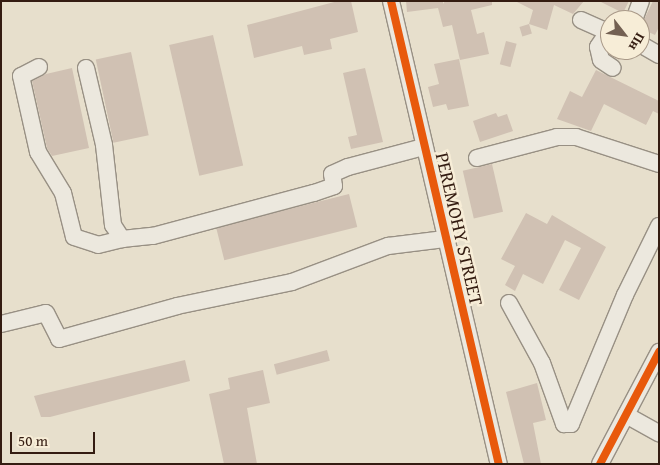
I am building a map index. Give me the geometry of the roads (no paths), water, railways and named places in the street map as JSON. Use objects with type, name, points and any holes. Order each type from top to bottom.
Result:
[{"type":"street","name":"PEREMOHY STREET","points":[[392,1],[423,146],[499,464]]},
{"type":"street","points":[[580,20],[600,29]]},
{"type":"street","points":[[602,60],[613,68]]},
{"type":"street","points":[[39,67],[21,76],[38,152],[63,193],[74,238],[98,245],[122,239],[153,236],[314,193],[334,186],[332,174],[348,167],[423,146]]},
{"type":"street","points":[[86,68],[104,145],[113,225],[122,239]]},
{"type":"street","points":[[477,158],[557,137],[576,137],[659,164]]},
{"type":"street","points":[[509,303],[542,363],[564,424],[571,424],[625,295],[659,226]]},
{"type":"street","points":[[1,324],[46,313],[59,339],[177,306],[292,282],[388,246],[445,239]]},
{"type":"street","points":[[600,464],[659,352]]},
{"type":"street","points":[[626,415],[658,437]]}]
